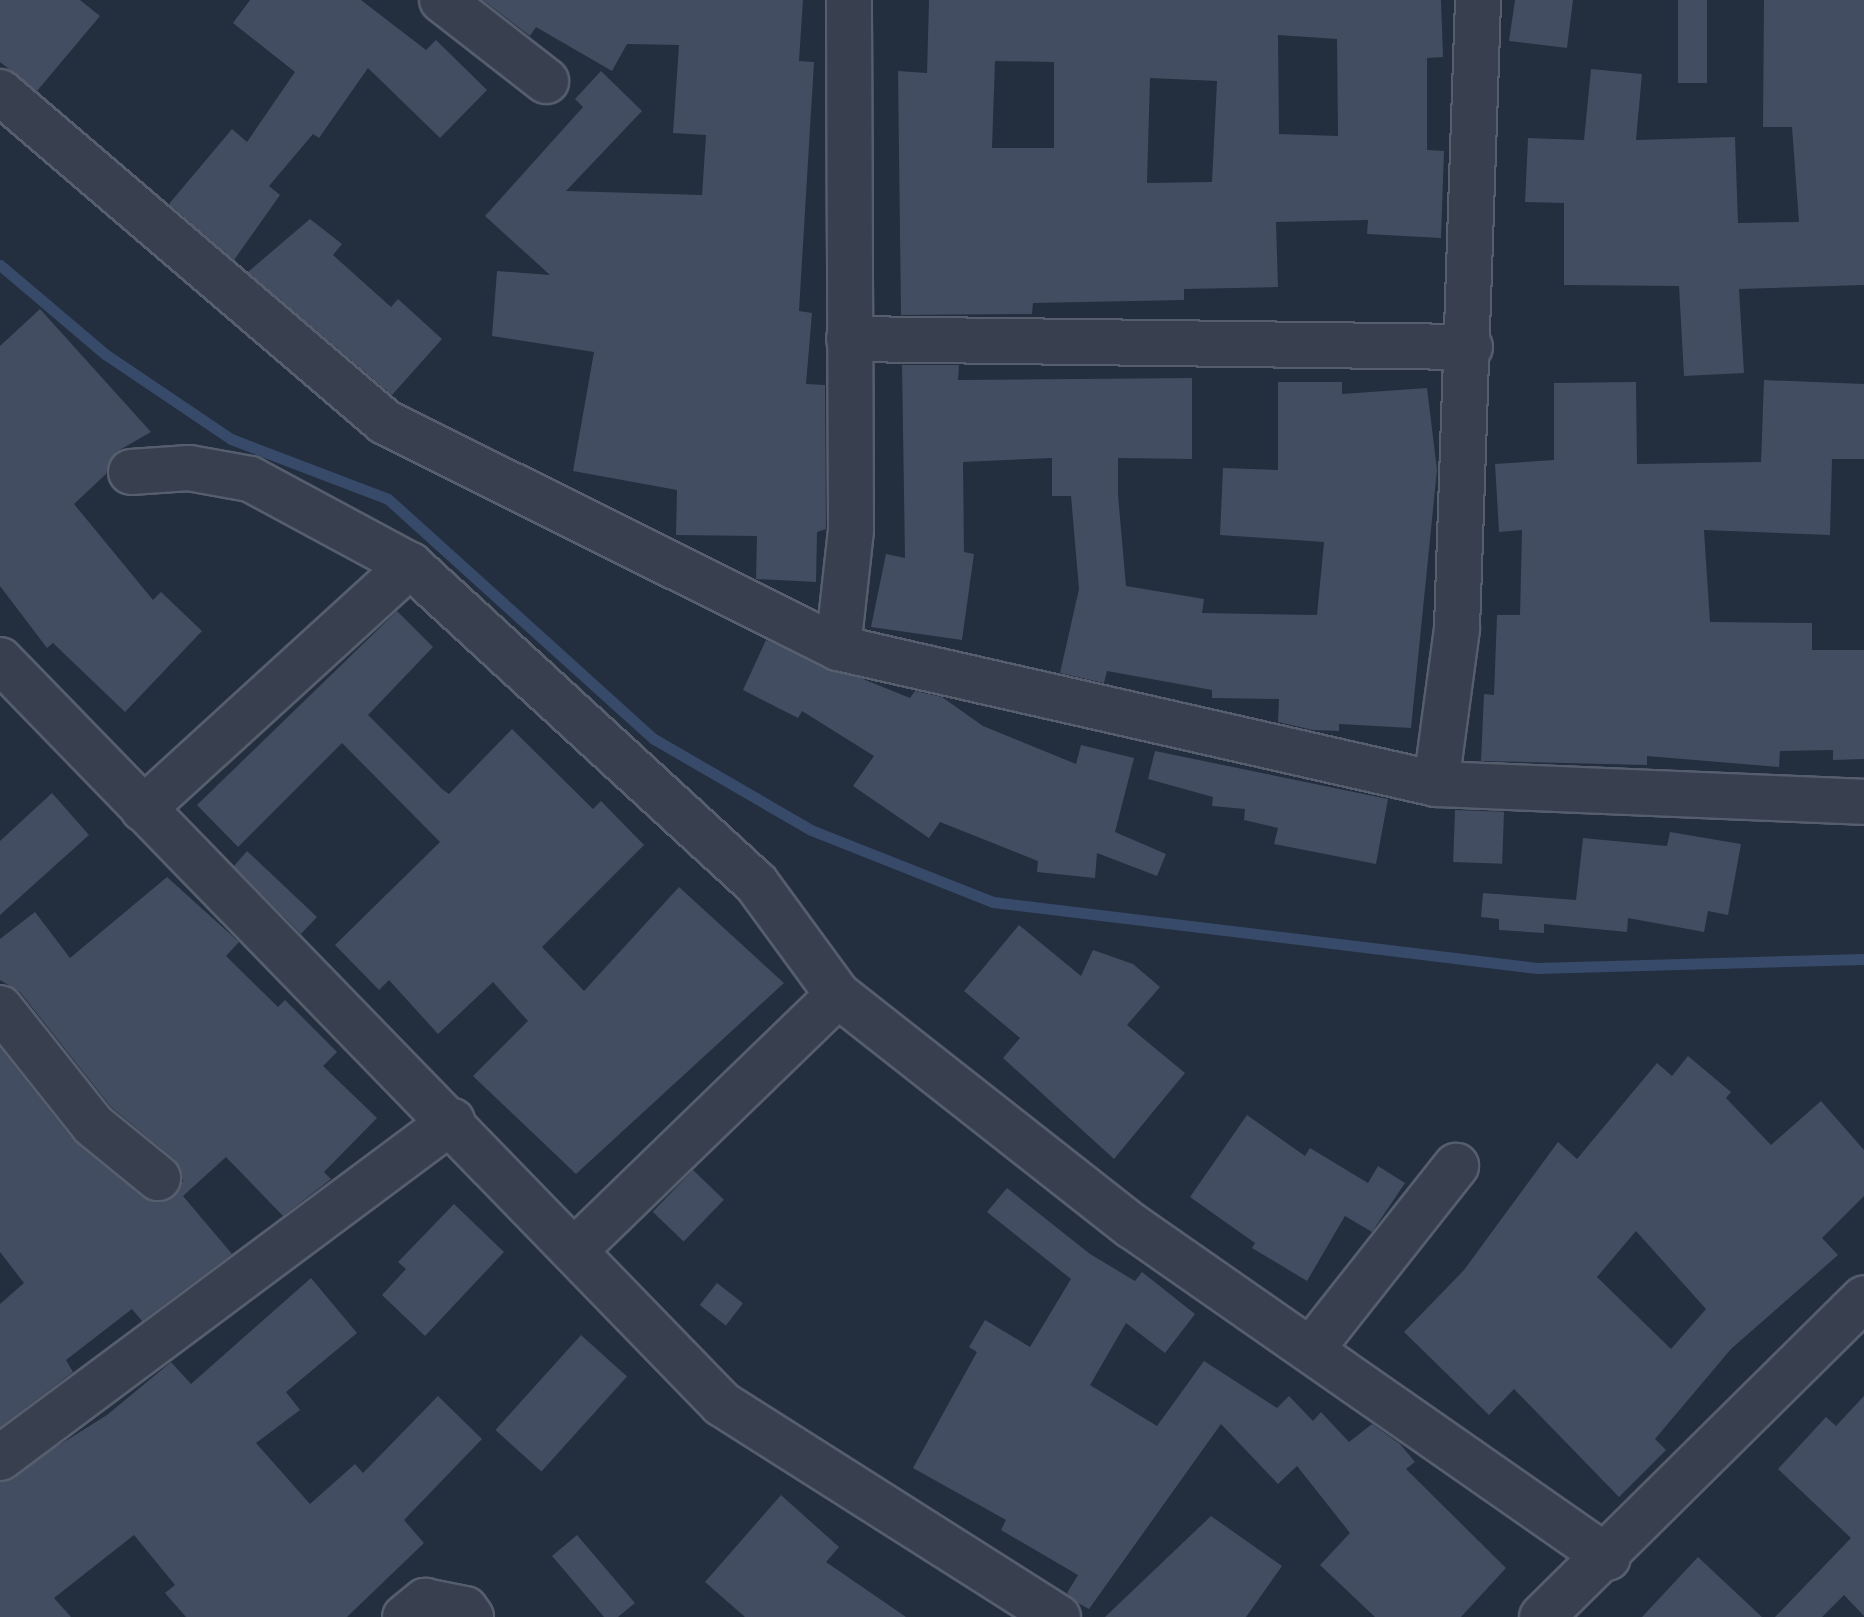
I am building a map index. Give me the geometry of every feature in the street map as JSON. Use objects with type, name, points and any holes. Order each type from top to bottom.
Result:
[{"type":"street","points":[[442,0],[546,81]]},
{"type":"street","points":[[838,648],[851,530],[849,0]]},
{"type":"street","points":[[1436,784],[1457,628],[1470,347],[1478,0]]},
{"type":"street","points":[[0,92],[385,422],[838,648],[1436,784],[1864,802]]},
{"type":"street","points":[[849,339],[1470,347]]},
{"type":"street","points":[[131,472],[189,468],[250,479],[410,565],[756,883],[838,995],[1132,1226],[1313,1347],[1608,1558]]},
{"type":"street","points":[[143,809],[410,565]]},
{"type":"street","points":[[0,660],[452,1121],[722,1404],[1058,1617]]},
{"type":"street","points":[[576,1249],[838,995]]},
{"type":"street","points":[[0,1008],[93,1125],[158,1178]]},
{"type":"street","points":[[0,1458],[452,1121]]},
{"type":"street","points":[[1313,1347],[1456,1166]]},
{"type":"street","points":[[1542,1617],[1608,1558],[1864,1298]]},
{"type":"street","points":[[405,1617],[425,1601],[465,1609],[471,1617]]},
{"type":"building","points":[[0,0],[80,0],[100,16],[37,91],[0,62]]},
{"type":"building","points":[[250,0],[361,0],[426,50],[436,40],[487,90],[440,138],[368,68],[319,138],[313,134],[269,186],[280,195],[234,260],[169,204],[232,129],[247,142],[295,72],[233,23]]},
{"type":"building","points":[[483,0],[803,0],[799,61],[814,62],[799,311],[812,313],[806,384],[825,385],[826,529],[817,532],[816,582],[756,579],[757,536],[676,535],[677,490],[573,471],[594,352],[492,336],[497,271],[550,275],[485,216],[583,107],[575,99],[601,71],[642,111],[566,191],[702,195],[706,135],[673,133],[679,45],[627,44],[612,71],[536,27],[530,36]]},
{"type":"building","points":[[929,0],[1441,0],[1443,57],[1427,58],[1427,150],[1444,151],[1441,238],[1367,234],[1368,220],[1276,222],[1278,287],[1184,289],[1184,300],[1033,303],[1032,314],[901,315],[898,71],[927,73]],"holes":[[[1278,35],[1337,39],[1338,136],[1279,134]],[[995,61],[1054,62],[1054,148],[992,148]],[[1150,78],[1217,81],[1212,182],[1147,183]]]},
{"type":"building","points":[[1515,0],[1573,0],[1567,48],[1509,41]]},
{"type":"building","points":[[1678,0],[1707,0],[1707,83],[1678,83]]},
{"type":"building","points":[[1764,0],[1864,0],[1864,285],[1739,289],[1744,373],[1684,376],[1679,286],[1564,285],[1564,203],[1525,202],[1528,138],[1584,140],[1591,69],[1642,74],[1636,140],[1735,137],[1738,223],[1799,222],[1792,127],[1763,127]]},
{"type":"building","points":[[310,219],[342,244],[333,255],[391,307],[398,299],[442,339],[392,395],[248,272]]},
{"type":"building","points":[[40,309],[151,432],[116,452],[106,474],[74,504],[153,600],[161,592],[202,631],[125,712],[53,643],[47,648],[0,586],[0,346]]},
{"type":"building","points":[[902,365],[959,365],[958,380],[1192,378],[1192,459],[1118,458],[1118,495],[1126,586],[1204,599],[1202,613],[1317,615],[1324,542],[1220,535],[1223,468],[1278,470],[1278,382],[1342,382],[1342,394],[1427,388],[1437,470],[1411,728],[1339,724],[1339,731],[1313,730],[1278,722],[1279,699],[1212,698],[1212,690],[1107,671],[1104,683],[1060,673],[1079,589],[1071,496],[1052,496],[1052,458],[963,462],[964,552],[974,554],[962,640],[871,627],[886,554],[905,558]]},
{"type":"building","points":[[1764,380],[1864,384],[1864,459],[1832,459],[1830,535],[1704,530],[1710,622],[1812,623],[1812,650],[1864,650],[1864,759],[1833,760],[1833,750],[1780,751],[1779,767],[1647,756],[1647,765],[1481,761],[1484,694],[1494,695],[1497,615],[1520,615],[1522,530],[1499,532],[1495,464],[1554,460],[1554,383],[1636,382],[1637,464],[1761,462]]},
{"type":"building","points":[[397,611],[433,647],[368,715],[442,789],[449,794],[512,729],[593,809],[601,801],[644,845],[542,947],[584,991],[679,887],[784,983],[576,1174],[473,1076],[528,1021],[493,982],[438,1034],[389,980],[379,990],[335,945],[440,842],[342,743],[238,847],[197,805]]},
{"type":"building","points":[[766,640],[910,698],[915,691],[942,697],[983,726],[1076,764],[1081,745],[1134,758],[1115,832],[1166,854],[1157,876],[1097,853],[1095,878],[1037,872],[1038,861],[940,822],[929,838],[853,786],[874,756],[802,711],[798,718],[743,690]]},
{"type":"building","points":[[1155,751],[1388,799],[1376,864],[1274,844],[1278,828],[1244,820],[1245,809],[1212,806],[1213,797],[1148,779]]},
{"type":"building","points":[[52,793],[89,835],[0,915],[0,841]]},
{"type":"building","points":[[1455,810],[1504,812],[1502,864],[1453,862]]},
{"type":"building","points":[[1670,832],[1741,844],[1728,915],[1708,911],[1704,932],[1628,918],[1627,932],[1544,924],[1544,933],[1499,930],[1499,919],[1481,917],[1483,893],[1576,900],[1583,838],[1667,846]]},
{"type":"building","points":[[247,851],[317,917],[301,934],[234,866]]},
{"type":"building","points":[[167,877],[239,942],[226,956],[278,1007],[285,1000],[337,1052],[323,1066],[377,1118],[324,1172],[331,1179],[283,1216],[226,1157],[183,1196],[232,1254],[142,1321],[132,1309],[66,1360],[73,1372],[0,1427],[0,1304],[24,1283],[0,1252],[0,1048],[74,1141],[142,1197],[168,1201],[183,1181],[174,1159],[111,1107],[20,992],[0,980],[0,939],[35,912],[70,958]]},
{"type":"building","points":[[1019,925],[1081,976],[1093,950],[1133,964],[1160,987],[1127,1025],[1185,1073],[1114,1159],[1003,1058],[1020,1038],[964,991]]},
{"type":"building","points":[[1688,1056],[1731,1092],[1726,1098],[1771,1145],[1821,1101],[1864,1150],[1864,1196],[1822,1238],[1838,1255],[1731,1349],[1655,1439],[1666,1450],[1619,1497],[1514,1389],[1489,1415],[1404,1332],[1464,1270],[1558,1142],[1577,1159],[1657,1063],[1672,1076]],"holes":[[[1636,1231],[1706,1309],[1671,1349],[1597,1277]]]},
{"type":"building","points":[[1247,1115],[1305,1156],[1310,1148],[1368,1183],[1378,1166],[1405,1183],[1372,1232],[1345,1216],[1307,1281],[1252,1248],[1255,1243],[1190,1197]]},
{"type":"building","points":[[693,1170],[724,1200],[684,1242],[653,1212]]},
{"type":"building","points":[[1007,1188],[1090,1254],[1135,1281],[1142,1272],[1195,1314],[1165,1353],[1126,1323],[1090,1385],[1157,1426],[1204,1361],[1277,1408],[1289,1396],[1313,1421],[1321,1412],[1349,1442],[1372,1424],[1400,1444],[1415,1462],[1406,1469],[1506,1568],[1461,1617],[1375,1617],[1320,1565],[1350,1533],[1297,1466],[1278,1484],[1221,1424],[1089,1609],[1078,1603],[1067,1593],[1078,1575],[1001,1530],[1006,1520],[913,1468],[977,1352],[969,1347],[985,1320],[1030,1347],[1071,1279],[987,1212]]},
{"type":"building","points":[[454,1204],[504,1252],[425,1336],[382,1295],[406,1269],[398,1262]]},
{"type":"building","points":[[311,1278],[357,1333],[286,1392],[300,1410],[256,1443],[310,1504],[355,1464],[363,1473],[438,1396],[482,1439],[404,1520],[424,1543],[347,1617],[186,1617],[165,1593],[175,1585],[134,1535],[54,1598],[71,1617],[0,1617],[0,1482],[107,1415],[171,1362],[191,1384]]},
{"type":"building","points":[[717,1283],[743,1303],[726,1325],[700,1305]]},
{"type":"building","points":[[581,1335],[627,1376],[541,1472],[495,1430]]},
{"type":"building","points":[[1864,1396],[1864,1616],[1844,1595],[1822,1617],[1775,1617],[1851,1538],[1778,1469],[1826,1417],[1836,1426]]},
{"type":"building","points":[[781,1495],[839,1547],[826,1562],[906,1617],[745,1617],[705,1582]]},
{"type":"building","points":[[1211,1516],[1282,1566],[1246,1617],[1105,1617]]},
{"type":"building","points":[[577,1535],[635,1603],[618,1617],[604,1617],[552,1556]]},
{"type":"building","points":[[1698,1557],[1762,1617],[1642,1617]]},
{"type":"waterway","points":[[0,265],[105,354],[231,439],[388,499],[654,739],[811,830],[993,902],[1537,968],[1864,959]]}]
